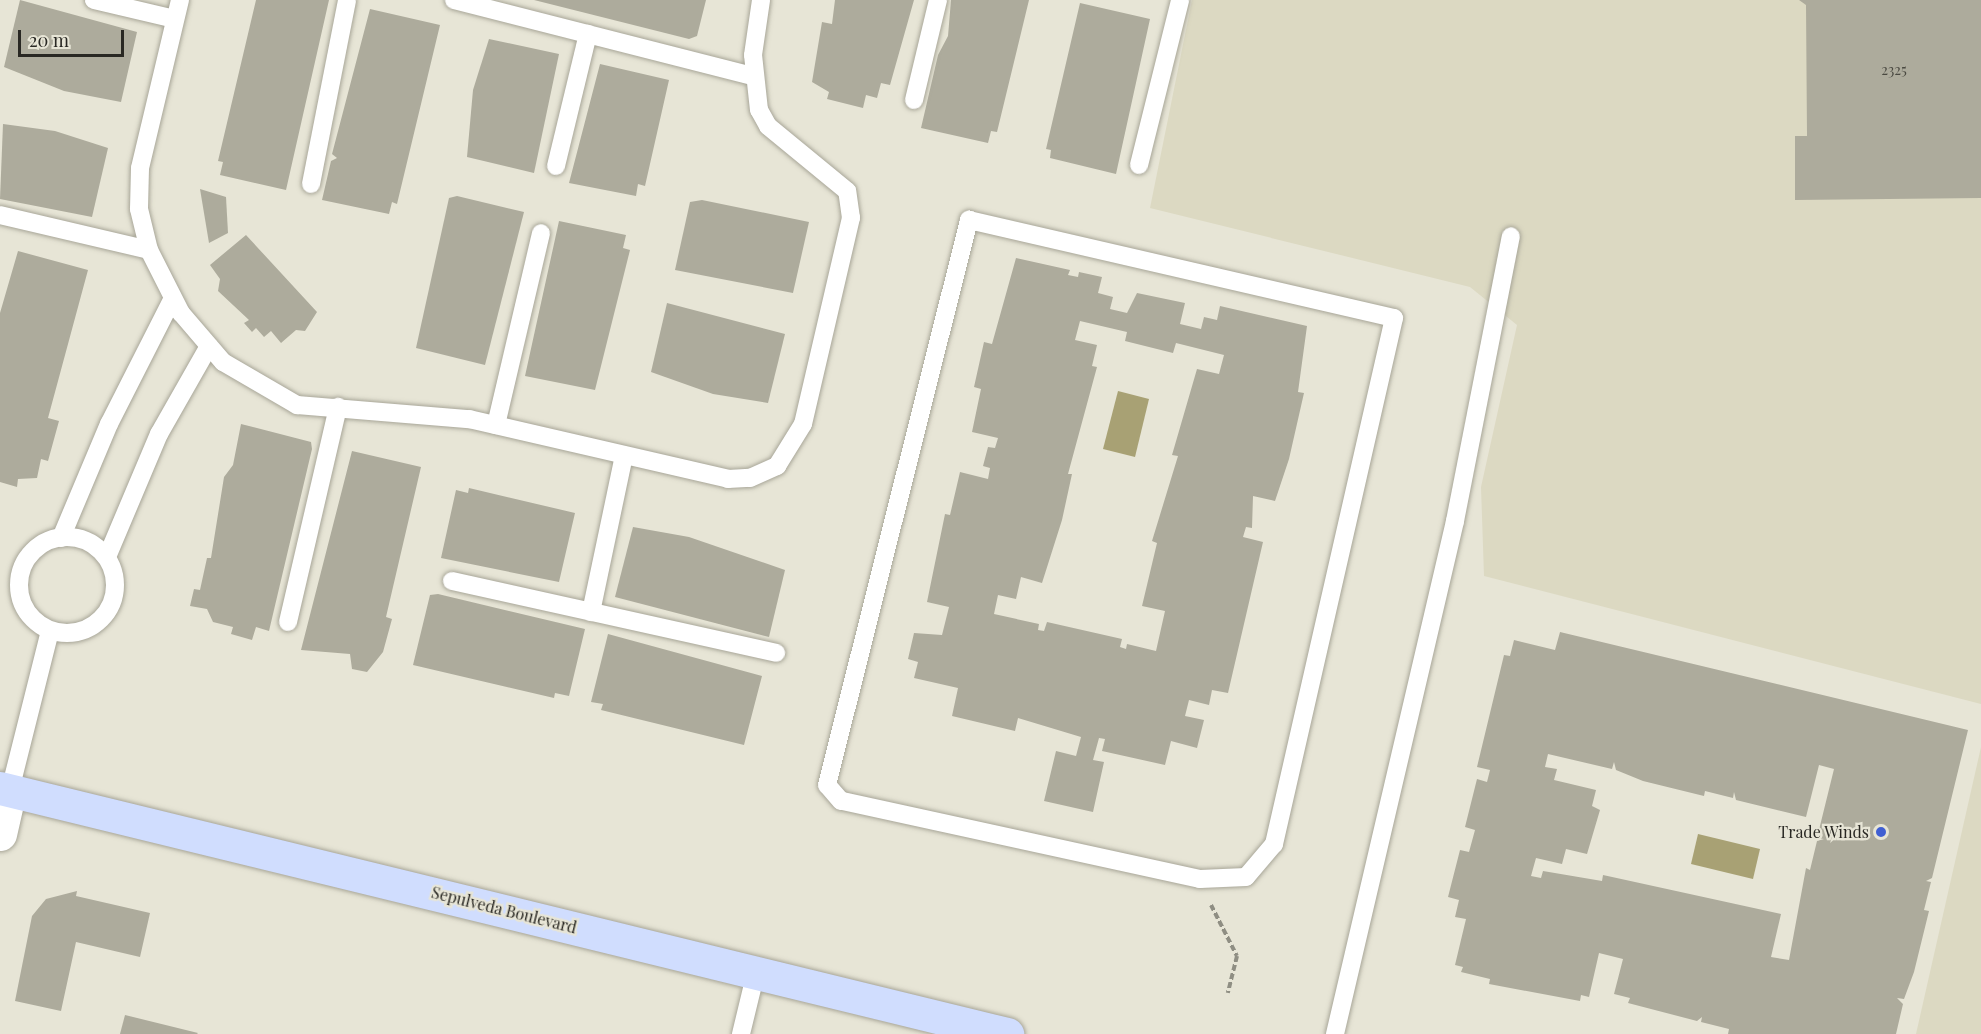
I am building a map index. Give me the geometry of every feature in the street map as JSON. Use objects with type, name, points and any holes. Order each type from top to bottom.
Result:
[{"type":"main road","name":"Sepulveda Boulevard","points":[[5,789],[1007,1034]]},
{"type":"street","points":[[0,834],[5,789]]},
{"type":"lane","points":[[94,0],[175,19]]},
{"type":"lane","points":[[180,0],[140,168],[139,209],[149,250],[173,298],[223,362],[297,405],[421,411],[496,425],[728,479],[750,478],[777,466],[803,424],[851,218],[847,191],[768,126],[753,76],[761,0]]},
{"type":"lane","points":[[311,184],[347,0]]},
{"type":"lane","points":[[454,0],[753,76]]},
{"type":"lane","points":[[914,100],[938,0]]},
{"type":"lane","points":[[1139,165],[1176,1]]},
{"type":"lane","points":[[556,166],[588,34]]},
{"type":"lane","points":[[0,214],[149,250]]},
{"type":"lane","points":[[969,220],[1394,318],[1274,844],[1246,877],[1200,879],[977,830],[841,801],[827,785],[969,220]]},
{"type":"lane","points":[[496,425],[541,232]]},
{"type":"lane","points":[[1335,1034],[1452,534],[1511,236]]},
{"type":"lane","points":[[61,538],[109,424],[173,298]]},
{"type":"lane","points":[[107,557],[159,434],[209,346]]},
{"type":"lane","points":[[288,621],[338,407]]},
{"type":"lane","points":[[591,612],[624,455]]},
{"type":"lane","points":[[61,538],[85,540],[107,557],[117,584],[103,619],[69,634],[50,631],[33,621],[18,587],[32,551],[61,538]]},
{"type":"lane","points":[[452,581],[776,653]]},
{"type":"lane","points":[[5,789],[50,631]]},
{"type":"lane","points":[[741,1034],[756,972]]},
{"type":"path","points":[[1211,897],[1237,956],[1228,993]]},
{"type":"shaded area","points":[[1192,0],[1981,0],[1981,704],[1484,576],[1481,487],[1517,325],[1470,287],[1150,208]]},
{"type":"shaded area","points":[[1118,391],[1149,399],[1135,457],[1103,449]]},
{"type":"shaded area","points":[[1981,747],[1981,1034],[1916,1034]]},
{"type":"shaded area","points":[[1698,834],[1760,849],[1753,879],[1691,864]]},
{"type":"building","points":[[20,0],[137,32],[121,102],[64,91],[4,67]]},
{"type":"building","points":[[256,0],[329,0],[286,190],[220,175],[223,162],[218,161]]},
{"type":"building","points":[[534,0],[706,0],[697,36],[689,39]]},
{"type":"building","points":[[835,0],[914,0],[890,85],[881,83],[877,98],[866,95],[863,108],[827,99],[829,92],[812,82],[822,22],[832,24]]},
{"type":"building","points":[[951,0],[1029,0],[997,132],[991,131],[988,143],[921,128],[938,55],[948,36]]},
{"type":"building","points":[[1799,0],[1981,0],[1981,198],[1795,200],[1795,136],[1807,136],[1806,5]]},
{"type":"building","points":[[1080,3],[1150,19],[1116,174],[1050,158],[1051,150],[1046,149]]},
{"type":"building","points":[[370,9],[440,25],[397,204],[392,202],[389,214],[322,200],[331,161],[337,158],[332,154]]},
{"type":"building","points":[[489,39],[559,54],[534,173],[467,157],[473,90]]},
{"type":"building","points":[[600,64],[669,80],[645,186],[638,184],[636,196],[569,183]]},
{"type":"building","points":[[3,124],[55,131],[108,148],[92,217],[0,199]]},
{"type":"building","points":[[200,189],[226,197],[228,233],[209,243]]},
{"type":"building","points":[[457,196],[524,212],[485,365],[416,348],[449,198]]},
{"type":"building","points":[[702,200],[809,222],[793,293],[675,270],[690,202]]},
{"type":"building","points":[[559,221],[626,235],[623,248],[630,250],[595,390],[525,376]]},
{"type":"building","points":[[246,235],[317,312],[305,331],[296,330],[281,343],[271,331],[264,337],[256,328],[252,332],[244,323],[249,320],[218,291],[220,279],[210,265]]},
{"type":"building","points":[[18,251],[88,270],[48,418],[59,421],[48,461],[41,459],[37,478],[18,479],[17,487],[0,482],[0,313]]},
{"type":"building","points":[[1016,258],[1070,270],[1068,275],[1078,277],[1079,272],[1102,277],[1098,293],[1113,297],[1110,309],[1127,313],[1137,293],[1185,303],[1180,324],[1201,329],[1204,317],[1217,320],[1220,306],[1307,326],[1298,392],[1304,393],[1289,459],[1275,501],[1253,496],[1252,528],[1246,527],[1243,537],[1263,542],[1228,693],[1212,690],[1209,705],[1189,700],[1185,716],[1204,720],[1197,748],[1171,741],[1165,765],[1102,751],[1105,739],[1099,738],[1093,760],[1104,762],[1093,812],[1044,801],[1056,751],[1076,756],[1081,737],[1018,718],[1015,731],[952,716],[958,688],[914,678],[918,662],[908,659],[914,633],[942,635],[949,607],[927,602],[945,514],[950,515],[960,472],[988,479],[990,468],[983,466],[988,447],[995,448],[998,438],[972,432],[981,389],[974,387],[984,342],[992,344]],"holes":[[[1080,321],[1127,332],[1125,341],[1173,353],[1176,343],[1224,355],[1219,374],[1197,369],[1172,455],[1178,456],[1152,541],[1157,543],[1142,606],[1165,611],[1156,651],[1127,644],[1126,649],[1120,647],[1122,639],[1047,622],[1044,631],[1038,630],[1039,624],[994,614],[998,595],[1016,599],[1021,577],[1042,583],[1062,520],[1072,474],[1068,474],[1097,367],[1092,366],[1097,345],[1075,340]]]},
{"type":"building","points":[[667,303],[785,334],[768,403],[713,394],[651,372]]},
{"type":"building","points":[[241,424],[311,442],[312,449],[269,631],[256,627],[252,640],[231,634],[233,627],[213,622],[207,609],[190,606],[194,589],[200,590],[207,558],[211,558],[224,477],[233,465]]},
{"type":"building","points":[[352,451],[421,467],[386,617],[392,619],[383,652],[367,672],[352,669],[350,654],[301,650]]},
{"type":"building","points":[[469,488],[575,513],[559,582],[441,558],[456,490],[468,493]]},
{"type":"building","points":[[633,527],[689,537],[785,570],[769,637],[615,597]]},
{"type":"building","points":[[438,594],[585,629],[569,696],[555,693],[554,698],[413,665],[430,595]]},
{"type":"building","name":"Trade Winds","points":[[1560,632],[1968,730],[1932,878],[1926,881],[1931,882],[1924,910],[1929,911],[1914,972],[1904,999],[1897,998],[1903,1004],[1896,1034],[1728,1034],[1729,1029],[1701,1022],[1702,1017],[1697,1021],[1628,1003],[1630,998],[1614,994],[1623,959],[1599,953],[1589,997],[1581,995],[1580,1001],[1489,984],[1490,979],[1461,972],[1463,967],[1455,965],[1466,919],[1455,917],[1459,900],[1448,897],[1460,850],[1469,852],[1475,830],[1465,827],[1477,779],[1487,782],[1490,770],[1477,767],[1504,655],[1510,656],[1514,640],[1555,650]],"holes":[[[1548,754],[1612,769],[1614,762],[1616,770],[1643,781],[1704,796],[1705,791],[1733,798],[1734,792],[1736,800],[1806,817],[1819,765],[1834,769],[1817,838],[1824,839],[1817,841],[1810,870],[1806,868],[1789,960],[1771,957],[1781,914],[1603,875],[1602,881],[1543,871],[1541,878],[1531,876],[1536,858],[1562,864],[1566,849],[1587,854],[1600,810],[1592,806],[1596,790],[1554,780],[1557,769],[1545,767]]]},
{"type":"building","points":[[608,634],[762,676],[744,745],[601,710],[603,704],[591,702]]},
{"type":"building","points":[[77,891],[76,896],[150,913],[140,957],[76,942],[61,1011],[15,1001],[32,916],[46,899]]},
{"type":"building","points":[[125,1015],[198,1033],[120,1034]]},
{"type":"place","name":"Trade Winds","points":[[1881,832]]}]
